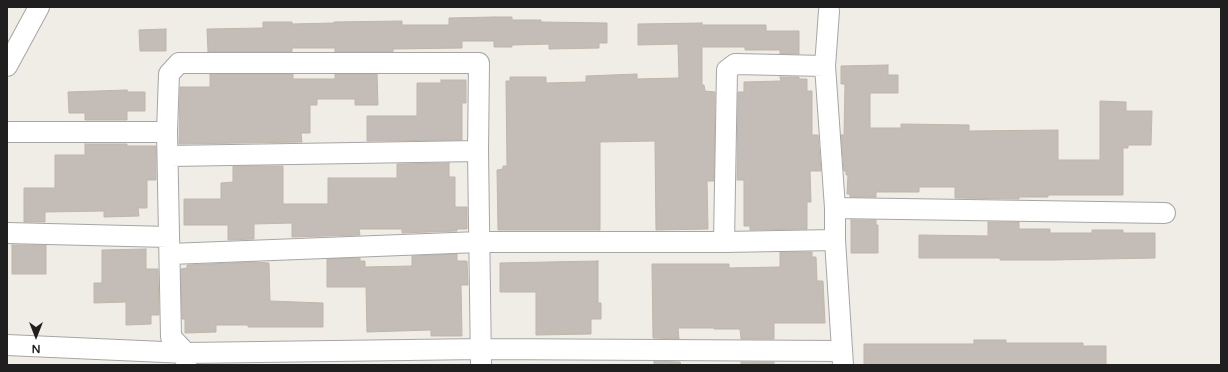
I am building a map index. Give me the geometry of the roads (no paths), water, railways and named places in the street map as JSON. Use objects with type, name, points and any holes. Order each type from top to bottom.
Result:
[{"type":"street","points":[[7,66],[39,7]]},
{"type":"street","points":[[7,345],[186,359],[481,357],[842,358],[835,240],[835,208],[825,66],[829,11]]},
{"type":"street","points":[[186,359],[171,337],[169,156],[167,132],[169,74],[179,63],[479,63],[478,151],[481,357]]},
{"type":"street","points":[[724,242],[727,70],[735,64],[825,66]]},
{"type":"street","points":[[7,132],[167,132]]},
{"type":"street","points":[[169,156],[478,151]]},
{"type":"street","points":[[835,208],[1165,212]]},
{"type":"street","points":[[7,233],[169,246],[479,242],[724,242],[835,240]]}]
